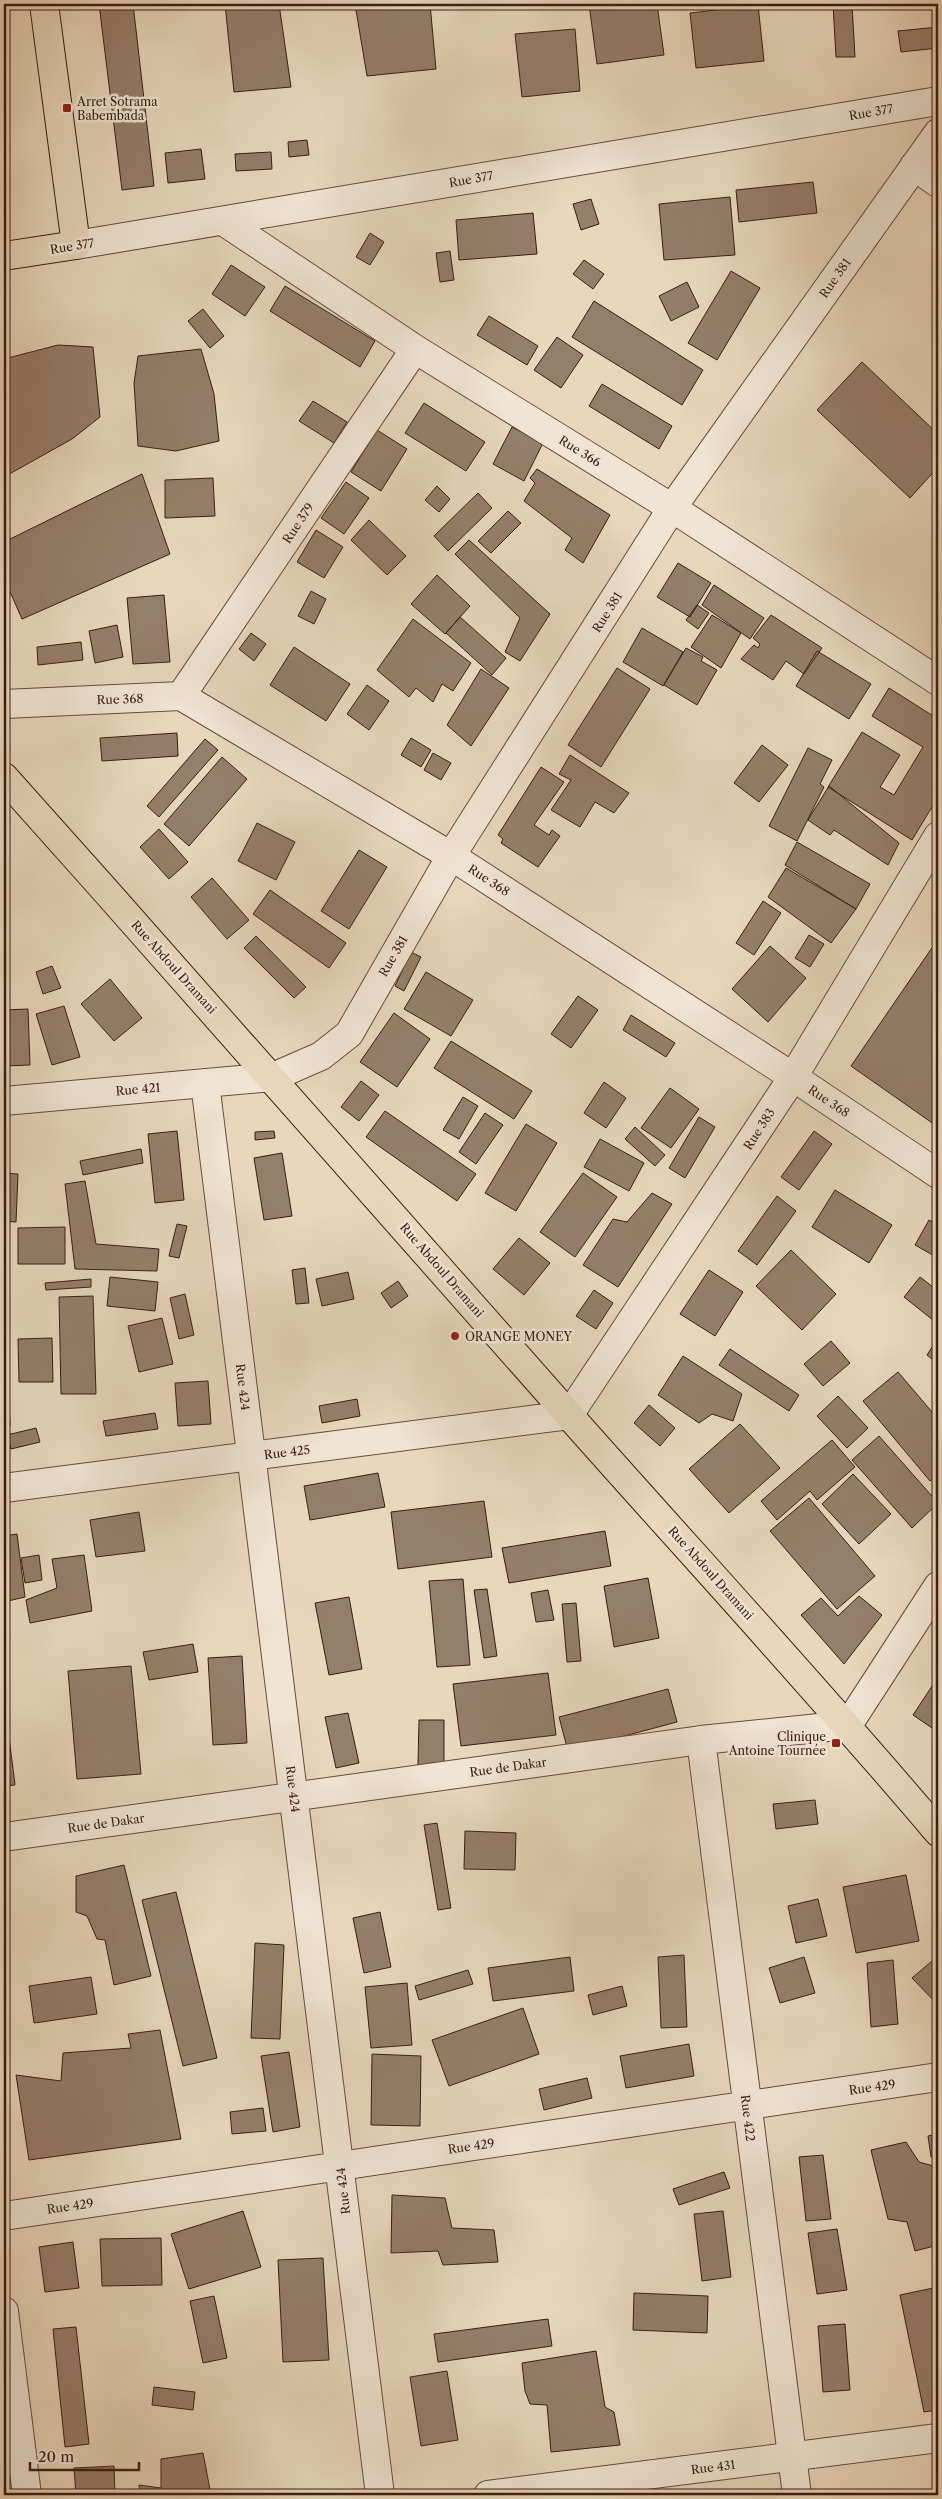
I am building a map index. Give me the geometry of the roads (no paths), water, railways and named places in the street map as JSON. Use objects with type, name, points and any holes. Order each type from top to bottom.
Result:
[{"type":"main road","points":[[44,4],[76,245]]},
{"type":"main road","name":"Rue 377","points":[[4,256],[76,245]]},
{"type":"main road","name":"Rue Abdoul Dramani","points":[[4,777],[272,1077],[570,1416],[848,1725],[938,1832]]},
{"type":"street","name":"Rue 377","points":[[76,245],[938,100]]},
{"type":"street","name":"Rue 381","points":[[272,1077],[321,1056],[348,1034],[451,856],[672,508],[938,133]]},
{"type":"street","points":[[914,166],[938,183]]},
{"type":"street","name":"Rue 366","points":[[223,221],[415,349],[672,508],[938,680]]},
{"type":"street","name":"Rue 379","points":[[181,696],[415,349]]},
{"type":"street","name":"Rue 368","points":[[4,704],[181,696],[451,856],[793,1077],[938,1174]]},
{"type":"street","name":"Rue 383","points":[[570,1416],[793,1077],[938,836]]},
{"type":"street","name":"Rue 421","points":[[4,1102],[272,1077]]},
{"type":"street","name":"Rue 424","points":[[205,1083],[380,2495]]},
{"type":"street","name":"Rue 425","points":[[4,1488],[570,1416]]},
{"type":"street","points":[[848,1725],[938,1586]]},
{"type":"street","name":"Rue de Dakar","points":[[4,1837],[701,1740],[848,1725]]},
{"type":"street","name":"Rue 422","points":[[701,1740],[746,2106],[797,2495]]},
{"type":"street","name":"Rue 429","points":[[4,2216],[938,2077]]},
{"type":"street","points":[[4,2310],[27,2495]]},
{"type":"street","name":"Rue 431","points":[[488,2495],[938,2438]]},
{"type":"place","name":"Arret Sotrama Babembada","points":[[67,108]]},
{"type":"place","name":"ORANGE MONEY","points":[[455,1336]]},
{"type":"place","name":"Clinique Antoine Tournée","points":[[836,1743]]}]
